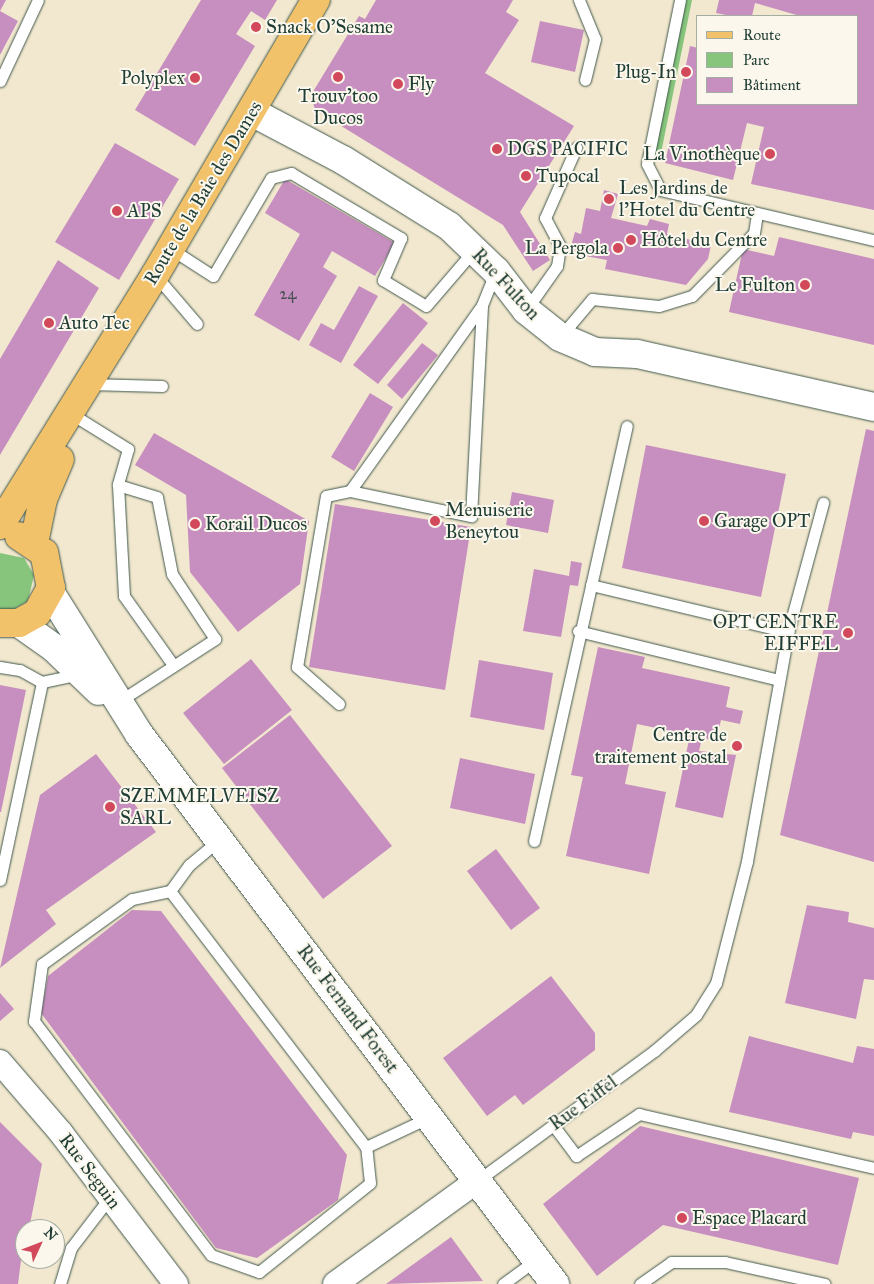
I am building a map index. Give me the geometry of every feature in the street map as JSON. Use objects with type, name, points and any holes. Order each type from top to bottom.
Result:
[{"type":"main road","name":"Route de la Baie des Dames","points":[[0,525],[155,275],[316,0]]},
{"type":"main road","name":"Route de la Baie des Dames","points":[[34,543],[43,499],[78,418],[87,384]]},
{"type":"main road","points":[[0,535],[17,535],[34,543],[48,562],[50,592],[37,613],[10,623]]},
{"type":"street","name":"Rue Fulton","points":[[252,112],[385,186],[449,226],[496,271],[526,310],[560,337],[595,352],[637,354],[874,407]]},
{"type":"street","name":"Rue Fernand Forest","points":[[50,592],[139,734],[430,1116],[555,1284]]},
{"type":"street","name":"Rue Fernand Forest","points":[[10,623],[82,673],[139,734]]},
{"type":"street","name":"Rue Seguin","points":[[0,1062],[110,1197],[176,1284]]},
{"type":"street","name":"Rue Eiffel","points":[[335,1284],[477,1180]]},
{"type":"lane","points":[[0,81],[38,0]]},
{"type":"lane","points":[[579,0],[595,38],[585,80]]},
{"type":"lane","points":[[680,0],[648,164],[660,190],[874,240]]},
{"type":"lane","points":[[526,310],[557,266],[560,246],[546,218],[576,148]]},
{"type":"lane","points":[[170,249],[213,276],[271,178],[291,173],[401,238],[383,280],[426,306],[474,250]]},
{"type":"lane","points":[[560,337],[592,300],[659,306],[692,296],[754,233],[757,214]]},
{"type":"lane","points":[[350,491],[482,306],[496,271]]},
{"type":"lane","points":[[155,275],[196,324]]},
{"type":"lane","points":[[338,704],[297,668],[326,496],[350,491],[471,516],[482,306]]},
{"type":"lane","points":[[87,384],[162,386]]},
{"type":"lane","points":[[78,418],[128,449],[118,485],[124,596],[173,665]]},
{"type":"lane","points":[[534,841],[578,632],[591,585],[627,426]]},
{"type":"lane","points":[[118,485],[157,497],[172,574],[215,639],[118,702]]},
{"type":"lane","name":"Rue Eiffel","points":[[477,1180],[553,1125],[696,1015],[716,982],[746,861],[788,632],[823,503]]},
{"type":"lane","points":[[591,585],[788,632]]},
{"type":"lane","points":[[578,632],[779,680]]},
{"type":"lane","points":[[0,667],[20,670],[42,682],[82,673]]},
{"type":"lane","points":[[0,880],[42,682]]},
{"type":"lane","points":[[170,891],[366,1147],[370,1183],[260,1272],[211,1255],[34,1021],[35,990],[42,964],[132,899],[170,891],[189,865],[219,840]]},
{"type":"lane","points":[[553,1125],[576,1156],[639,1114],[874,1168]]},
{"type":"lane","points":[[366,1147],[430,1116]]},
{"type":"lane","points":[[60,1284],[71,1248],[110,1197]]},
{"type":"lane","points":[[504,1284],[537,1259]]},
{"type":"lane","points":[[640,1284],[671,1262],[724,1262],[825,1284]]},
{"type":"green space","points":[[680,0],[692,0],[660,158],[647,164]]},
{"type":"green space","points":[[0,553],[24,558],[34,575],[28,601],[12,610],[0,610]]},
{"type":"building","points":[[0,0],[6,0],[0,11]]},
{"type":"building","name":"Polyplex","points":[[201,0],[277,0],[265,20],[251,11],[236,34],[255,46],[195,146],[135,110]]},
{"type":"building","points":[[376,0],[513,0],[506,12],[519,20],[485,73],[574,126],[520,212],[550,260],[533,271],[503,225],[315,110],[311,95],[359,16],[365,19]]},
{"type":"building","points":[[719,0],[874,0],[874,210],[751,184],[764,127],[747,123],[733,180],[665,163],[690,46],[696,48],[696,105],[859,105],[859,15],[797,15],[755,3],[752,15],[716,13]]},
{"type":"building","points":[[0,11],[18,21],[0,55]]},
{"type":"building","points":[[540,21],[584,30],[575,72],[531,62]]},
{"type":"building","name":"APS","points":[[115,143],[179,179],[119,280],[55,242]]},
{"type":"building","points":[[285,179],[395,243],[375,276],[332,251],[323,267],[337,276],[299,341],[254,315],[300,234],[265,213]]},
{"type":"building","name":"Hôtel du Centre","points":[[604,190],[618,194],[611,218],[647,226],[650,219],[669,224],[667,234],[711,245],[708,259],[686,285],[605,269],[607,260],[569,253],[575,232],[581,234],[586,208],[600,211]]},
{"type":"building","name":"Le Fulton","points":[[779,237],[874,259],[874,345],[729,312],[743,249],[774,256]]},
{"type":"building","name":"Auto Tec","points":[[58,260],[99,288],[0,455],[0,359]]},
{"type":"building","points":[[359,286],[378,296],[341,363],[309,345],[321,323],[334,330]]},
{"type":"building","points":[[403,303],[428,323],[378,384],[353,365]]},
{"type":"building","points":[[422,343],[438,355],[402,399],[387,385]]},
{"type":"building","points":[[370,393],[393,407],[354,471],[331,457]]},
{"type":"building","name":"OPT CENTRE EIFFEL","points":[[866,429],[874,431],[874,862],[780,835]]},
{"type":"building","points":[[154,433],[309,521],[300,584],[238,632],[190,572],[186,495],[135,465]]},
{"type":"building","name":"Garage OPT","points":[[646,445],[786,474],[761,597],[622,568]]},
{"type":"building","points":[[512,492],[554,500],[548,533],[506,525]]},
{"type":"building","points":[[335,504],[471,527],[445,690],[309,667]]},
{"type":"building","points":[[571,561],[582,563],[578,586],[570,585],[561,637],[523,631],[534,569],[569,576]]},
{"type":"building","points":[[598,647],[645,657],[642,668],[730,687],[726,707],[743,711],[740,724],[721,720],[716,741],[702,738],[699,751],[736,755],[723,818],[675,807],[690,735],[637,724],[625,784],[666,792],[649,874],[566,856],[583,777],[571,775]]},
{"type":"building","points":[[251,659],[292,710],[224,764],[183,713]]},
{"type":"building","points":[[479,660],[553,673],[544,730],[470,717]]},
{"type":"building","points":[[0,685],[26,690],[1,812],[0,812]]},
{"type":"building","points":[[290,715],[392,846],[323,899],[222,768]]},
{"type":"building","points":[[96,754],[156,832],[46,910],[56,924],[0,968],[40,795]]},
{"type":"building","points":[[460,758],[535,774],[525,824],[450,808]]},
{"type":"building","points":[[496,849],[540,908],[511,930],[467,871]]},
{"type":"building","points":[[807,905],[849,912],[848,922],[874,928],[874,980],[864,979],[856,1019],[785,1003]]},
{"type":"building","points":[[132,910],[161,911],[347,1155],[338,1200],[257,1258],[216,1248],[41,1013],[48,976]]},
{"type":"building","points":[[551,976],[595,1033],[595,1050],[523,1105],[515,1095],[487,1116],[443,1058]]},
{"type":"building","points":[[0,993],[14,1009],[0,1021]]},
{"type":"building","points":[[749,1036],[853,1063],[857,1046],[874,1049],[874,1136],[853,1132],[851,1139],[729,1112]]},
{"type":"building","points":[[0,1122],[42,1164],[31,1219],[15,1219],[15,1269],[20,1269],[18,1284],[0,1284]]},
{"type":"building","points":[[640,1126],[859,1178],[838,1265],[663,1225],[597,1276],[543,1204]]},
{"type":"building","points":[[451,1237],[483,1281],[386,1284]]},
{"type":"place","name":"Snack O'Sesame","points":[[256,27]]},
{"type":"place","name":"Plug-In","points":[[686,72]]},
{"type":"place","name":"Trouv'too Ducos","points":[[338,77]]},
{"type":"place","name":"Polyplex","points":[[195,78]]},
{"type":"place","name":"Fly","points":[[398,84]]},
{"type":"place","name":"DGS PACIFIC","points":[[497,149]]},
{"type":"place","name":"La Vinothèque","points":[[770,154]]},
{"type":"place","name":"Tupocal","points":[[526,176]]},
{"type":"place","name":"Les Jardins de l'Hotel du Centre","points":[[609,199]]},
{"type":"place","name":"APS","points":[[117,211]]},
{"type":"place","name":"Hôtel du Centre","points":[[631,240]]},
{"type":"place","name":"La Pergola","points":[[618,248]]},
{"type":"place","name":"Le Fulton","points":[[805,285]]},
{"type":"place","name":"Auto Tec","points":[[49,323]]},
{"type":"place","name":"Menuiserie Beneytou","points":[[435,521]]},
{"type":"place","name":"Garage OPT","points":[[704,521]]},
{"type":"place","name":"Korail Ducos","points":[[195,524]]},
{"type":"place","name":"OPT CENTRE EIFFEL","points":[[848,633]]},
{"type":"place","name":"Centre de traitement postal","points":[[737,746]]},
{"type":"place","name":"SZEMMELVEISZ SARL","points":[[110,807]]},
{"type":"place","name":"Espace Placard","points":[[682,1218]]}]
